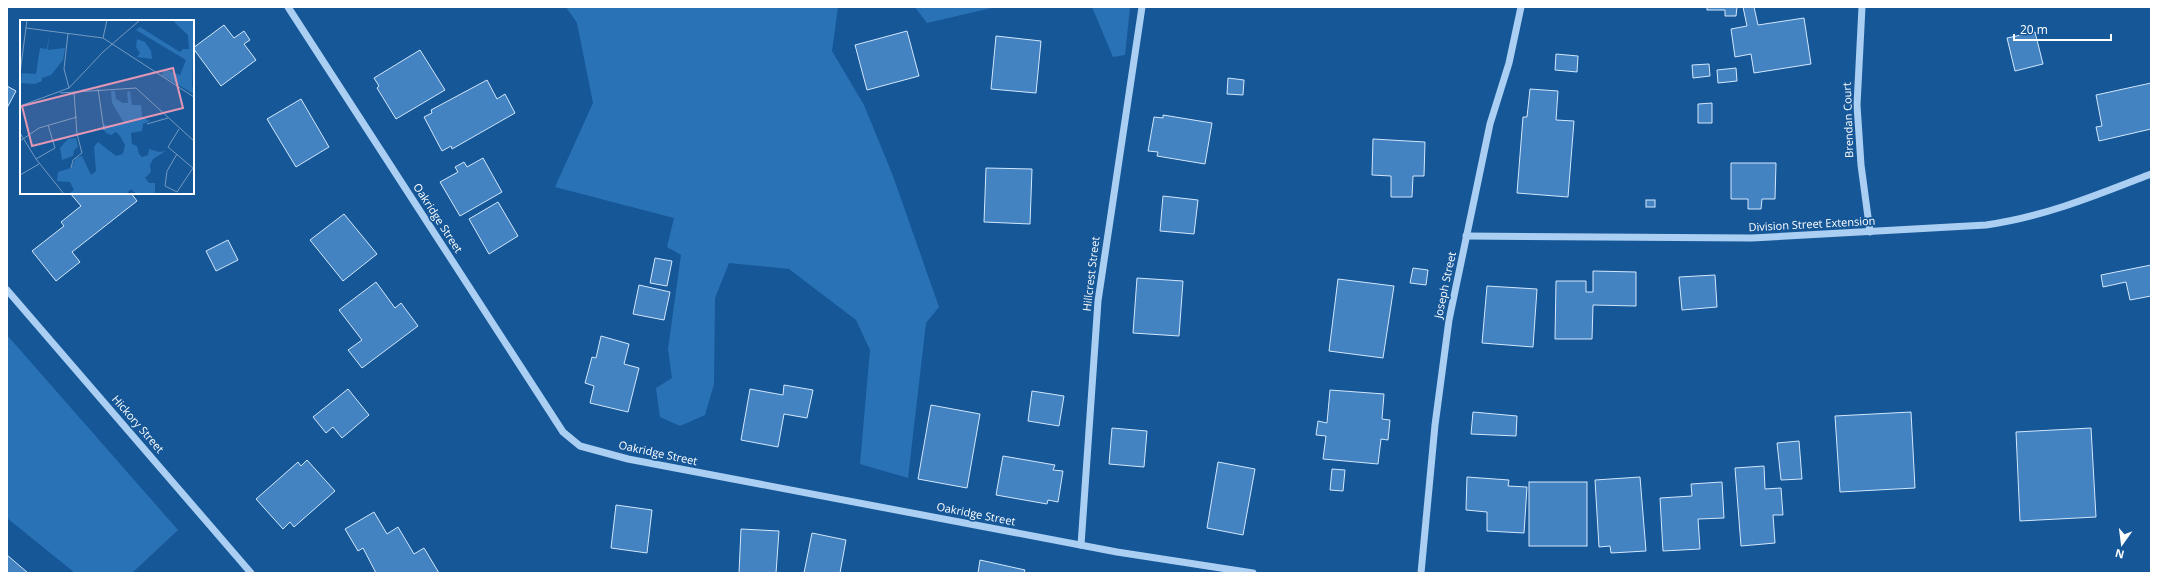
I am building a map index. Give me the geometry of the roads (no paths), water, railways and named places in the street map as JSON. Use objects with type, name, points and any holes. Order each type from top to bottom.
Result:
[{"type":"street","name":"Oakridge Street","points":[[288,7],[569,438],[587,448],[628,459],[1081,545],[1183,563],[1253,573]]},
{"type":"street","name":"Hillcrest Street","points":[[1081,545],[1098,301],[1142,7]]},
{"type":"street","name":"Joseph Street","points":[[1421,573],[1442,365],[1449,320],[1490,124],[1512,50],[1521,7]]},
{"type":"street","name":"Brendan Court","points":[[1862,7],[1857,104],[1861,165],[1870,232]]},
{"type":"street","name":"Division Street Extension","points":[[1466,236],[1752,238],[1870,232],[2012,221],[2069,206],[2151,174]]},
{"type":"street","name":"Hickory Street","points":[[7,290],[251,573]]}]
